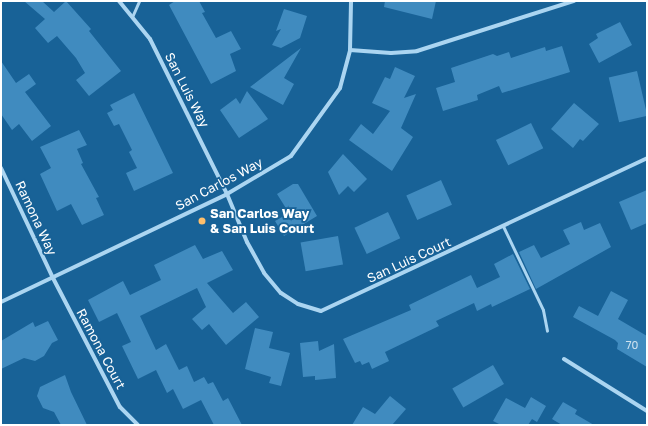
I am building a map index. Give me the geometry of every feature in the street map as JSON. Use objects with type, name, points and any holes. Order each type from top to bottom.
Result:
[{"type":"street","name":"San Luis Way","points":[[119,1],[150,39],[227,194]]},
{"type":"street","name":"San Carlos Way","points":[[1,302],[227,194],[291,156],[340,88],[350,50],[351,1]]},
{"type":"street","points":[[350,50],[391,53],[417,51],[574,1]]},
{"type":"street","name":"San Luis Court","points":[[227,194],[247,242],[264,273],[281,293],[298,304],[321,311],[647,158]]},
{"type":"street","name":"Ramona Way","points":[[1,168],[53,278]]},
{"type":"street","name":"Ramona Court","points":[[53,278],[120,407],[138,425]]},
{"type":"street","points":[[564,358],[647,411]]},
{"type":"lane","points":[[132,18],[139,1]]},
{"type":"lane","points":[[503,226],[544,310],[547,331]]},
{"type":"building","points":[[24,1],[42,1],[54,12],[66,1],[91,29],[89,31],[121,71],[89,96],[76,80],[85,73],[76,58],[57,36],[48,43],[35,28],[45,19]]},
{"type":"building","points":[[175,1],[199,1],[205,12],[202,13],[216,38],[231,31],[241,49],[230,54],[236,71],[211,84],[169,5]]},
{"type":"building","points":[[385,1],[436,1],[432,19],[384,7]]},
{"type":"building","points":[[284,9],[307,16],[300,38],[281,48],[272,45],[281,29],[276,31]]},
{"type":"building","points":[[620,22],[632,45],[599,63],[589,44],[598,38],[596,34]]},
{"type":"building","points":[[562,46],[570,72],[502,93],[499,86],[477,95],[478,100],[443,111],[436,88],[455,82],[451,68],[493,54],[497,56],[509,52],[511,58],[545,47],[546,51]]},
{"type":"building","points":[[301,48],[284,78],[294,84],[283,105],[250,87]]},
{"type":"building","points":[[1,61],[16,83],[29,74],[36,84],[25,92],[51,126],[32,141],[19,124],[12,130],[1,114]]},
{"type":"building","points":[[395,67],[415,76],[404,98],[416,94],[401,128],[413,137],[392,171],[349,140],[361,124],[373,134],[390,111],[372,103],[385,77],[390,79]]},
{"type":"building","points":[[637,71],[647,116],[619,122],[609,78]]},
{"type":"building","points":[[247,91],[268,119],[239,138],[220,110],[236,98],[240,104]]},
{"type":"building","points":[[134,93],[173,173],[134,191],[126,173],[137,168],[129,152],[132,150],[119,124],[114,126],[107,113],[113,110],[110,105]]},
{"type":"building","points":[[574,103],[599,124],[583,141],[580,139],[573,148],[551,129]]},
{"type":"building","points":[[531,123],[543,148],[508,165],[496,140]]},
{"type":"building","points":[[79,130],[87,145],[77,149],[83,163],[81,164],[99,197],[96,198],[104,215],[82,225],[71,204],[57,211],[40,174],[51,168],[40,147]]},
{"type":"building","points":[[343,154],[367,179],[354,192],[348,186],[339,195],[328,172]]},
{"type":"building","points":[[441,180],[452,205],[417,220],[406,195]]},
{"type":"building","points":[[293,184],[298,184],[317,216],[284,236],[275,221],[289,213],[277,194]]},
{"type":"building","points":[[647,190],[647,223],[631,230],[619,202]]},
{"type":"building","points":[[388,212],[400,238],[367,254],[354,228]]},
{"type":"building","points":[[581,222],[584,230],[600,223],[611,247],[536,289],[519,252],[534,245],[541,258],[570,244],[563,230]]},
{"type":"building","points":[[338,236],[343,265],[306,271],[301,243]]},
{"type":"building","points":[[195,245],[203,259],[222,251],[233,270],[207,283],[233,313],[246,302],[259,317],[226,345],[209,324],[202,330],[192,319],[206,307],[197,288],[140,316],[156,350],[166,344],[179,370],[187,366],[194,382],[204,377],[208,384],[213,382],[223,401],[228,398],[242,425],[214,425],[201,400],[183,409],[173,389],[167,393],[156,370],[138,379],[122,346],[131,342],[117,313],[99,322],[88,300],[123,281],[130,295],[161,280],[154,265]]},
{"type":"building","points":[[513,254],[530,289],[492,307],[491,304],[477,311],[474,303],[436,321],[439,326],[385,352],[389,361],[372,369],[369,362],[362,365],[360,361],[355,363],[343,339],[411,310],[409,305],[471,275],[477,288],[500,277],[494,264]]},
{"type":"building","points":[[611,291],[628,300],[618,319],[647,336],[647,367],[617,349],[618,343],[615,340],[573,317],[579,306],[598,316]]},
{"type":"building","points":[[48,321],[58,340],[52,343],[44,356],[35,361],[24,358],[1,369],[1,341],[33,322],[35,327]]},
{"type":"building","points":[[255,328],[273,332],[269,348],[290,353],[281,386],[269,383],[271,377],[245,369]]},
{"type":"building","points":[[318,341],[319,351],[334,344],[336,378],[315,380],[315,376],[303,377],[300,343]]},
{"type":"building","points":[[493,365],[504,384],[463,408],[452,389]]},
{"type":"building","points":[[65,375],[71,392],[87,425],[61,425],[54,412],[43,408],[37,396],[40,387]]},
{"type":"building","points":[[390,396],[406,409],[392,425],[352,425],[363,407],[375,414]]},
{"type":"building","points":[[531,397],[546,406],[537,422],[532,419],[528,425],[501,425],[493,421],[506,398],[525,408]]},
{"type":"building","points":[[563,402],[577,410],[575,414],[594,425],[562,425],[552,419]]},
{"type":"place","name":"San Carlos Way & San Luis Court","points":[[202,221]]}]
